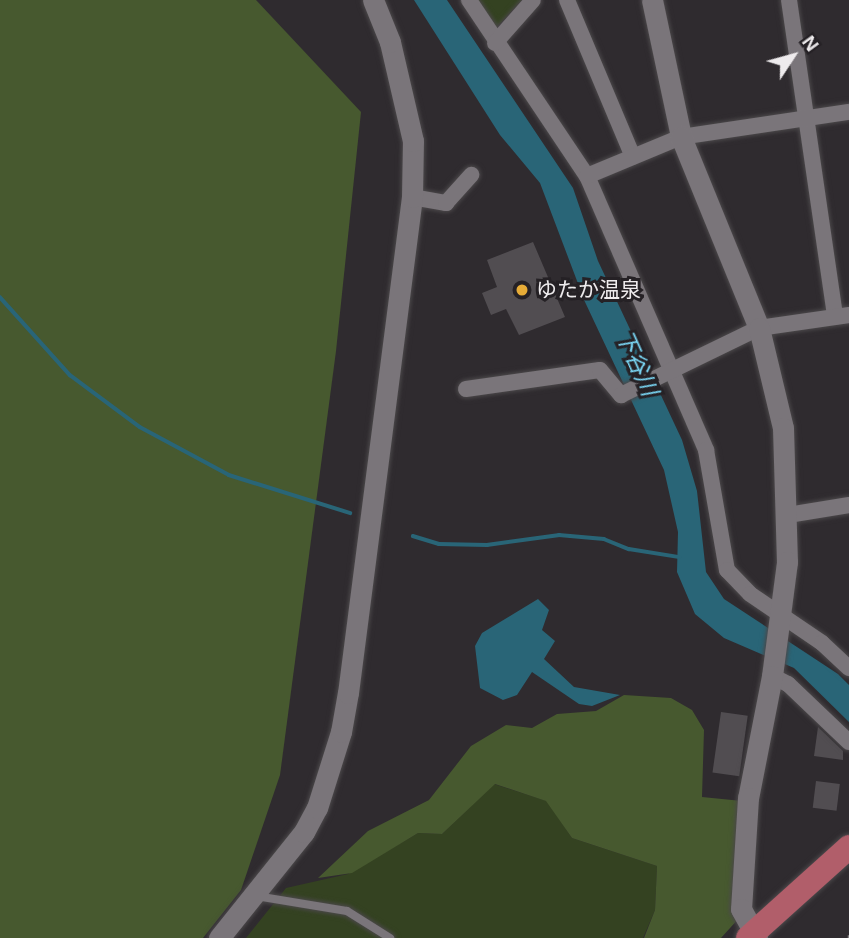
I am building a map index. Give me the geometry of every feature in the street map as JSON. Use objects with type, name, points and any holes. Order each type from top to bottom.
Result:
[{"type":"main road","points":[[753,936],[840,855]]},
{"type":"street","points":[[229,935],[253,895],[304,832],[317,808],[341,732],[412,197],[413,141],[390,42],[373,0]]},
{"type":"street","points":[[469,0],[495,43],[587,176],[706,450],[716,489],[718,537],[727,570],[750,594],[782,615],[849,668]]},
{"type":"street","points":[[495,43],[533,0]]},
{"type":"street","points":[[567,0],[633,157]]},
{"type":"street","points":[[652,0],[681,137],[759,328],[783,428],[788,515],[782,615],[748,798],[741,909],[753,936]]},
{"type":"street","points":[[466,389],[600,370],[621,395],[759,328],[842,316],[789,0]]},
{"type":"street","points":[[587,176],[681,137],[849,112]]},
{"type":"street","points":[[412,197],[446,203],[471,175]]},
{"type":"street","points":[[788,515],[849,505]]},
{"type":"street","points":[[772,676],[788,684],[849,742]]},
{"type":"lane","points":[[253,895],[347,911],[390,938]]},
{"type":"green space","points":[[0,0],[256,0],[361,112],[336,351],[280,775],[241,890],[203,938],[0,938]]},
{"type":"green space","points":[[478,0],[522,0],[496,28]]},
{"type":"green space","points":[[624,695],[671,698],[692,710],[704,730],[702,797],[742,801],[740,917],[721,938],[644,938],[655,910],[657,866],[572,838],[546,801],[495,784],[442,834],[418,833],[352,873],[318,878],[368,831],[429,800],[471,746],[506,725],[532,728],[557,714],[596,711]]},
{"type":"green space","points":[[494,784],[547,801],[572,838],[657,866],[655,910],[643,938],[246,938],[286,888],[348,874],[418,833],[442,834]]},
{"type":"water","name":"下谷川","points":[[414,0],[447,0],[573,188],[598,261],[682,440],[697,491],[706,572],[724,599],[838,674],[849,685],[849,722],[794,668],[724,638],[695,614],[677,572],[678,532],[664,470],[585,302],[540,183],[500,135]]},
{"type":"water","points":[[538,599],[549,610],[542,630],[555,641],[544,659],[574,687],[620,695],[592,706],[579,704],[532,672],[517,695],[503,700],[480,688],[475,646],[482,633]]},
{"type":"building","name":"ゆたか温泉","points":[[533,242],[565,317],[519,335],[506,309],[491,315],[482,293],[497,287],[487,260]]},
{"type":"building","points":[[721,712],[748,716],[739,776],[713,772]]},
{"type":"building","points":[[818,727],[843,751],[843,760],[814,756]]},
{"type":"building","points":[[816,781],[840,784],[837,811],[813,808]]},
{"type":"waterway","points":[[0,297],[70,375],[140,427],[229,475],[350,513]]},
{"type":"waterway","points":[[413,536],[439,544],[487,545],[559,535],[604,539],[629,549],[679,557]]},
{"type":"place","name":"ゆたか温泉","points":[[522,290]]}]
